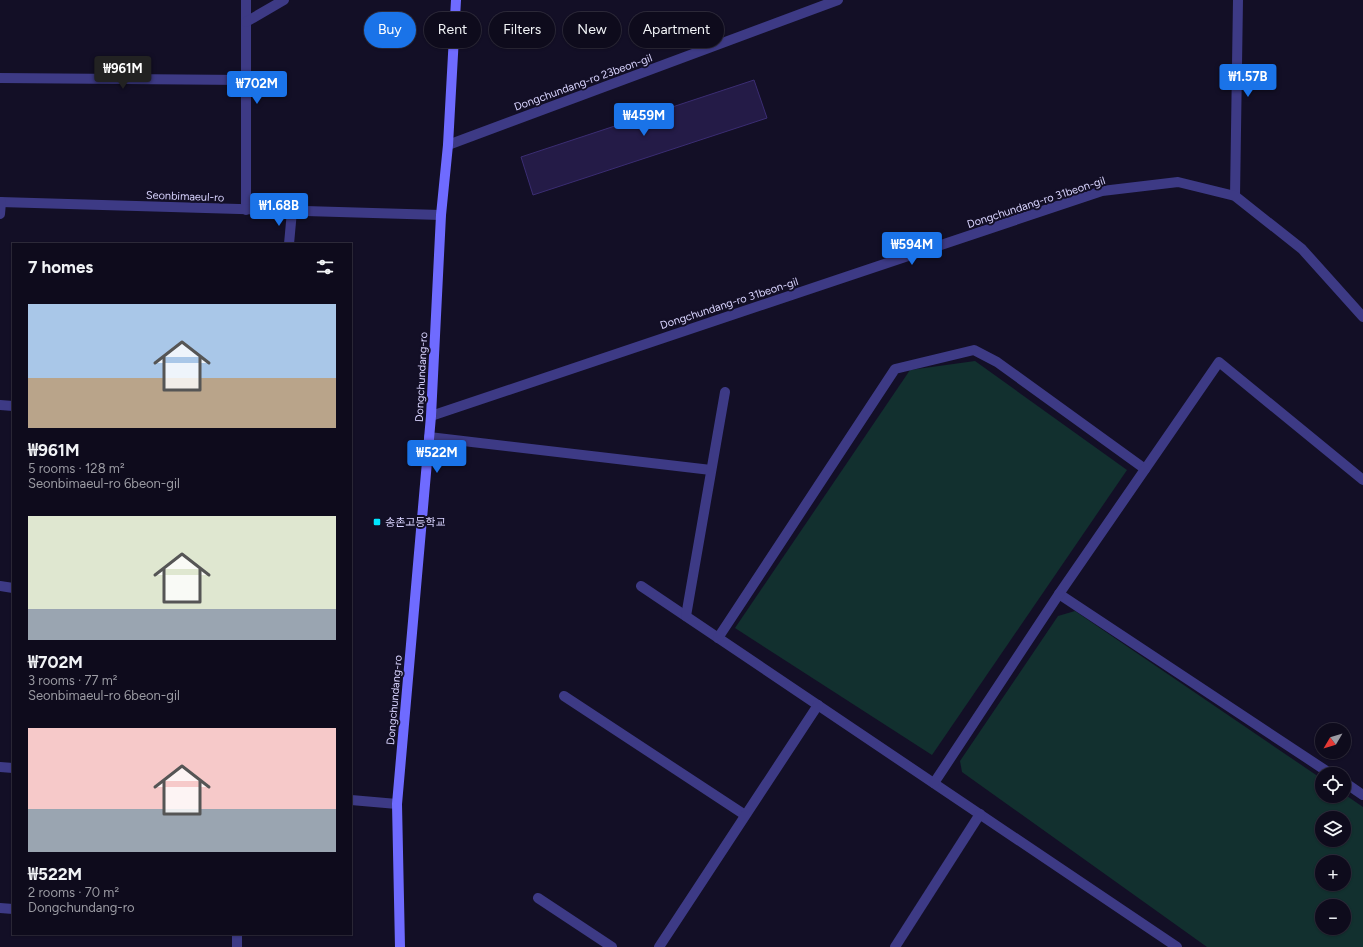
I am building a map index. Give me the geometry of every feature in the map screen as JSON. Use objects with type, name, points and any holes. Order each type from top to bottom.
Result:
[{"type":"main road","name":"Dongchundang-ro","points":[[400,947],[397,804],[431,416],[441,215],[448,145],[456,0]]},
{"type":"street","points":[[246,0],[246,210]]},
{"type":"street","points":[[246,22],[284,0]]},
{"type":"street","name":"Dongchundang-ro 23beon-gil","points":[[448,145],[838,0]]},
{"type":"street","points":[[1235,196],[1238,0]]},
{"type":"street","points":[[0,78],[246,80]]},
{"type":"street","name":"Dongchundang-ro 31beon-gil","points":[[431,416],[1102,191],[1178,182],[1235,196],[1302,249],[1363,317]]},
{"type":"street","points":[[0,214],[1,202]]},
{"type":"street","name":"Seonbimaeul-ro","points":[[1,202],[441,215]]},
{"type":"street","points":[[289,243],[292,211]]},
{"type":"street","points":[[718,638],[895,369],[974,350],[997,362],[1145,469]]},
{"type":"street","points":[[934,783],[1059,594],[1219,362],[1363,480]]},
{"type":"street","points":[[686,616],[725,392]]},
{"type":"street","points":[[0,405],[12,406]]},
{"type":"street","points":[[429,437],[711,470]]},
{"type":"street","points":[[0,586],[12,588]]},
{"type":"street","points":[[641,586],[980,814],[1171,945]]},
{"type":"street","points":[[1059,594],[1320,767]]},
{"type":"street","points":[[564,696],[745,816]]},
{"type":"street","points":[[659,947],[818,705]]},
{"type":"street","points":[[0,767],[12,768]]},
{"type":"street","points":[[1351,787],[1363,795]]},
{"type":"street","points":[[352,800],[397,804]]},
{"type":"street","points":[[895,947],[980,814]]},
{"type":"street","points":[[538,898],[612,947]]},
{"type":"street","points":[[0,908],[12,908]]},
{"type":"street","points":[[237,935],[237,947]]},
{"type":"green space","points":[[975,361],[1127,470],[932,755],[735,628],[910,370]]},
{"type":"green space","points":[[1075,611],[1315,774],[1315,803],[1351,803],[1351,799],[1363,807],[1363,947],[1207,947],[962,772],[960,761],[1058,616]]},
{"type":"building","points":[[754,80],[767,118],[533,195],[521,157]]},
{"type":"place","name":"송촌고등학교","points":[[377,522]]}]
